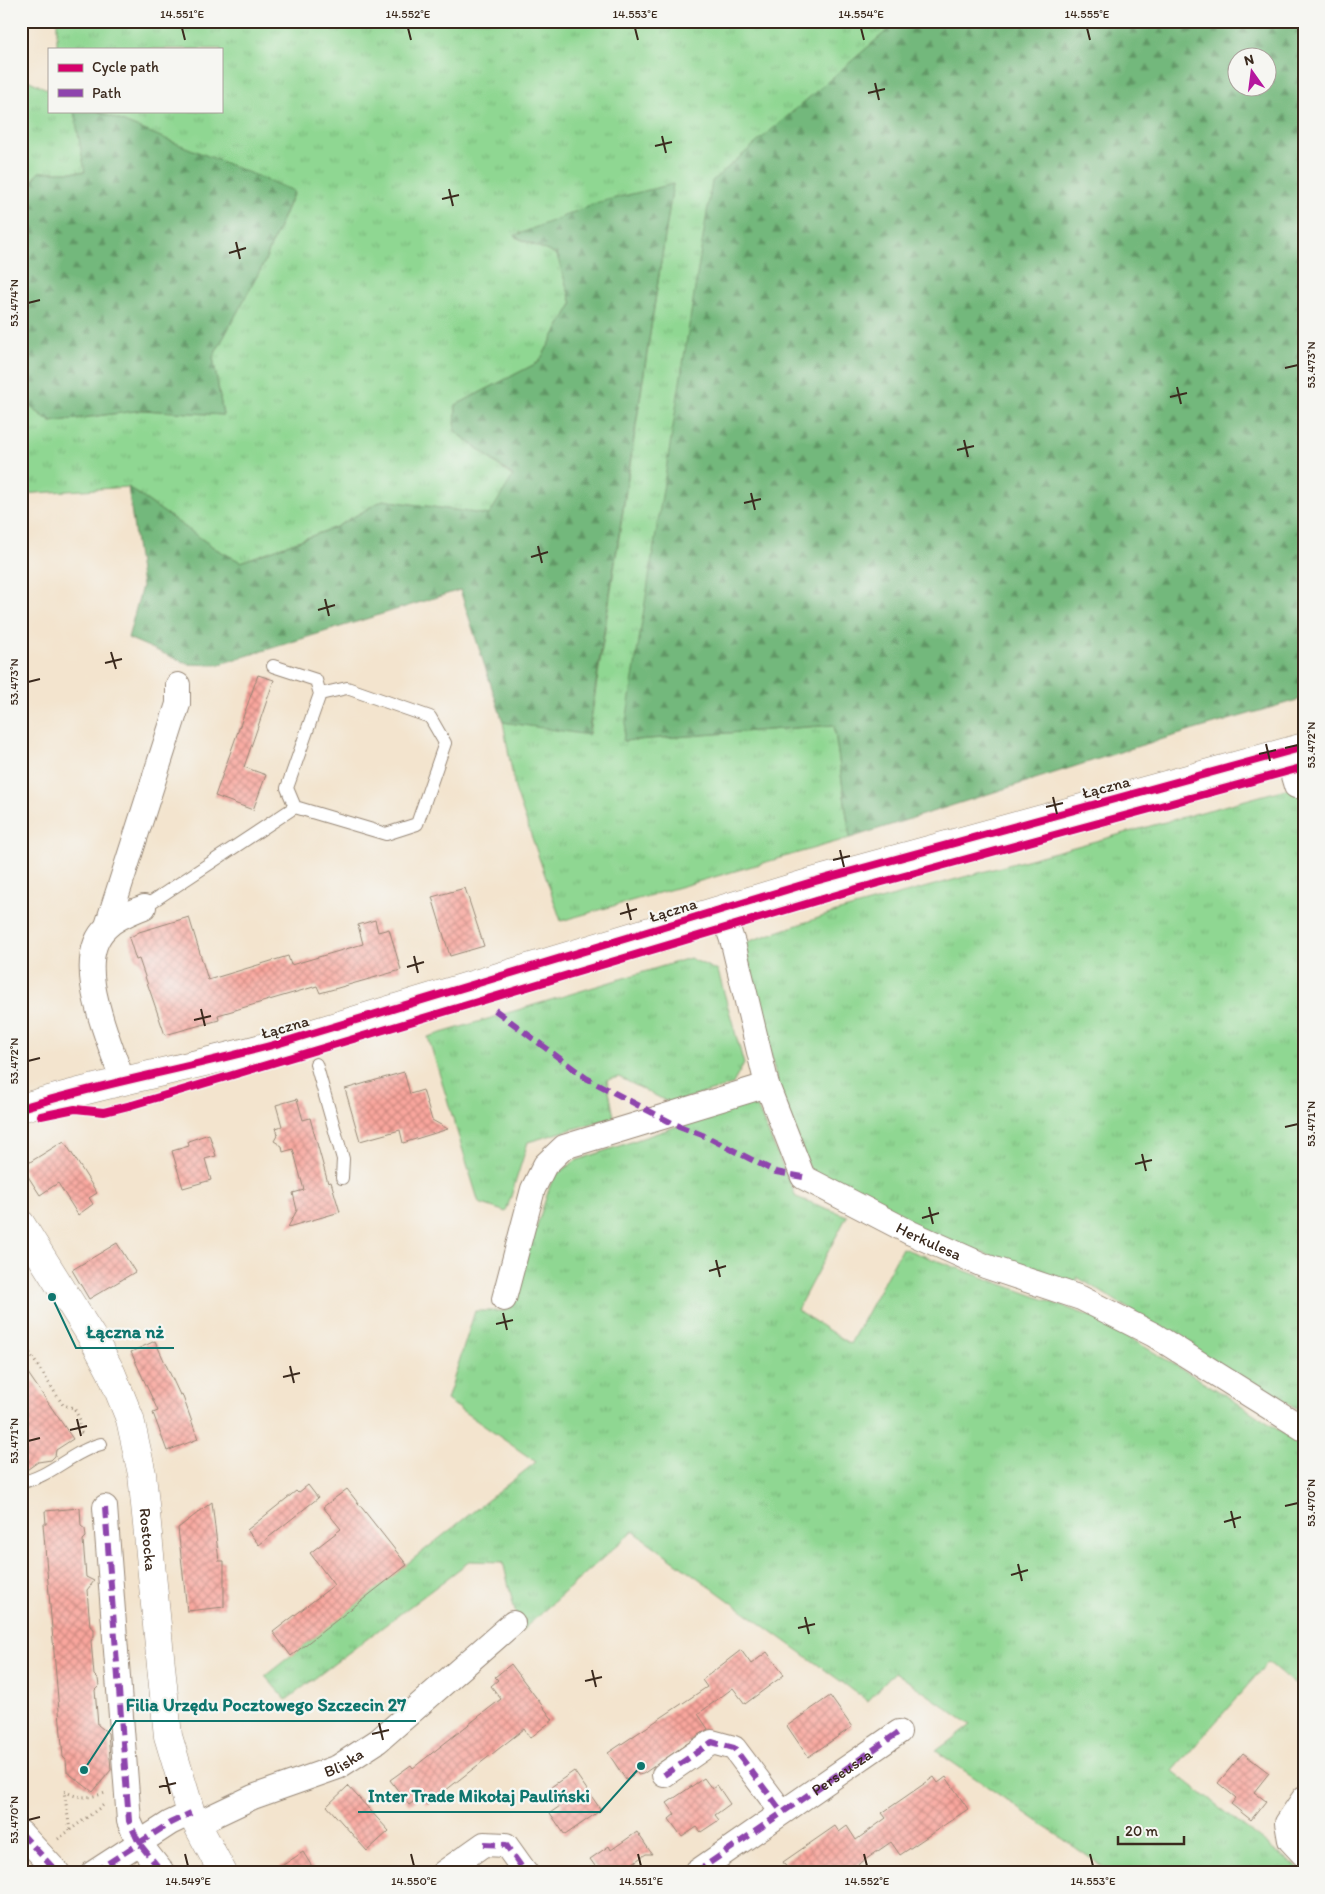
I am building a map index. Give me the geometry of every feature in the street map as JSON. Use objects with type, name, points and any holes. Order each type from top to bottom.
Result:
[{"type":"street","points":[[122,1080],[90,974],[93,949],[97,938],[107,926],[178,704],[178,685]]},
{"type":"street","points":[[1295,750],[1296,786]]},
{"type":"street","name":"Łączna","points":[[21,1108],[122,1080],[192,1066],[280,1043],[913,854],[1295,750]]},
{"type":"street","points":[[107,926],[144,907]]},
{"type":"street","name":"Herkulesa","points":[[722,910],[733,943],[766,1085],[804,1177],[911,1233],[985,1266],[1081,1298],[1154,1335],[1304,1429]]},
{"type":"street","name":"Łączna","points":[[21,1089],[122,1080]]},
{"type":"street","points":[[504,1299],[533,1189],[544,1165],[564,1147],[766,1085]]},
{"type":"street","name":"Rostocka","points":[[21,1224],[95,1342],[121,1394],[135,1436],[142,1474],[168,1736],[193,1819],[223,1873]]},
{"type":"street","points":[[105,1507],[129,1821],[139,1843],[163,1873]]},
{"type":"street","name":"Bliska","points":[[93,1873],[170,1823],[193,1819],[338,1767],[385,1735],[513,1623]]},
{"type":"street","name":"Perseusza","points":[[695,1873],[899,1732]]},
{"type":"street","points":[[664,1775],[712,1742],[734,1748],[782,1812]]},
{"type":"street","points":[[1304,1798],[1291,1813],[1287,1823],[1290,1840],[1304,1855]]},
{"type":"street","points":[[21,1833],[58,1873]]},
{"type":"street","points":[[443,1873],[484,1844],[506,1845],[526,1873]]},
{"type":"lane","points":[[273,666],[316,680],[320,694],[287,788],[295,806],[386,834],[417,824],[445,743],[430,717],[347,688],[320,694]]},
{"type":"lane","points":[[144,907],[295,806]]},
{"type":"lane","points":[[316,1064],[343,1159],[342,1178]]},
{"type":"lane","points":[[21,1482],[33,1480],[78,1452],[96,1446]]},
{"type":"path","points":[[21,1332],[29,1342],[27,1349],[63,1405],[74,1408],[80,1420],[78,1428],[96,1446]]},
{"type":"path","points":[[40,1853],[112,1798],[106,1793],[85,1798],[73,1796],[64,1791],[70,1830]]},
{"type":"green space","points":[[57,21],[897,21],[624,741],[834,725],[850,838],[561,921],[515,789],[503,722],[589,734],[673,184],[515,237],[557,255],[572,304],[539,362],[456,405],[455,431],[513,477],[489,515],[383,500],[336,527],[241,562],[216,549],[128,487],[21,494],[21,339],[27,337],[29,406],[51,422],[143,410],[223,415],[213,357],[264,263],[294,192],[99,112],[222,112],[222,48],[57,48]]},
{"type":"green space","points":[[894,21],[1304,21],[1304,698],[1139,746],[850,838],[834,725],[623,741],[712,181],[890,28]]},
{"type":"green space","points":[[21,77],[48,90],[48,112],[74,112],[86,172],[39,172],[21,197]]},
{"type":"green space","points":[[74,112],[99,112],[294,191],[264,263],[213,357],[223,415],[143,410],[51,422],[29,406],[27,338],[21,339],[21,197],[39,172],[85,172]]},
{"type":"green space","points":[[673,184],[588,735],[503,722],[460,590],[217,665],[188,664],[128,638],[142,586],[128,487],[216,549],[241,562],[336,527],[383,500],[489,515],[513,476],[455,431],[456,405],[539,362],[572,304],[557,255],[514,236],[599,202]]},
{"type":"green space","points":[[1304,784],[1304,1412],[1250,1383],[1077,1277],[1077,1288],[932,1234],[811,1172],[783,1106],[744,943],[836,912]]},
{"type":"green space","points":[[690,958],[718,971],[744,1064],[732,1085],[670,1103],[619,1077],[607,1080],[614,1117],[528,1142],[506,1212],[479,1203],[428,1037]]},
{"type":"green space","points":[[754,1100],[796,1197],[847,1216],[797,1310],[850,1344],[902,1248],[1098,1319],[1227,1396],[1304,1447],[1304,1692],[1268,1662],[1173,1771],[1304,1873],[1112,1873],[936,1751],[971,1725],[895,1672],[868,1701],[633,1531],[520,1632],[503,1562],[470,1561],[286,1700],[265,1676],[536,1462],[447,1400],[475,1311],[505,1311],[518,1283],[553,1177],[575,1161]]},
{"type":"building","points":[[258,675],[274,680],[244,767],[266,775],[253,810],[215,796]]},
{"type":"building","points":[[465,888],[484,946],[450,956],[432,897]]},
{"type":"building","points":[[189,917],[208,980],[288,956],[291,965],[363,944],[358,925],[375,920],[378,932],[389,929],[401,970],[320,993],[317,986],[218,1015],[219,1020],[165,1035],[139,959],[136,960],[129,938],[139,932]]},
{"type":"building","points":[[404,1072],[410,1094],[423,1090],[432,1120],[448,1129],[403,1143],[400,1130],[360,1141],[345,1089]]},
{"type":"building","points":[[297,1099],[303,1120],[310,1118],[328,1183],[331,1182],[340,1212],[288,1227],[297,1210],[293,1193],[304,1190],[293,1149],[283,1152],[282,1146],[274,1141],[278,1134],[276,1128],[282,1126],[276,1105]]},
{"type":"building","points":[[209,1134],[216,1156],[205,1159],[211,1180],[183,1188],[172,1151],[189,1146],[188,1141]]},
{"type":"building","points":[[64,1141],[97,1193],[89,1198],[93,1204],[78,1215],[58,1183],[40,1195],[22,1167]]},
{"type":"building","points":[[117,1243],[135,1272],[89,1299],[72,1270]]},
{"type":"building","points":[[155,1341],[180,1395],[182,1394],[198,1439],[167,1451],[153,1413],[158,1411],[131,1352]]},
{"type":"building","points":[[21,1363],[73,1439],[56,1450],[55,1456],[51,1460],[38,1462],[21,1474]]},
{"type":"building","points":[[308,1485],[318,1498],[259,1545],[247,1530],[296,1491],[298,1493]]},
{"type":"building","points":[[347,1489],[407,1565],[291,1656],[273,1632],[334,1585],[310,1553],[341,1529],[323,1507]]},
{"type":"building","points":[[212,1502],[219,1561],[224,1561],[224,1607],[187,1611],[178,1528]]},
{"type":"building","points":[[80,1508],[81,1526],[85,1529],[86,1537],[83,1540],[86,1577],[94,1581],[87,1590],[90,1626],[94,1629],[94,1636],[91,1641],[94,1675],[98,1679],[99,1686],[95,1690],[98,1725],[108,1733],[111,1770],[93,1792],[67,1772],[66,1760],[63,1757],[43,1524],[46,1524],[45,1511]]},
{"type":"building","points":[[741,1650],[751,1664],[767,1652],[784,1675],[745,1704],[733,1688],[698,1714],[708,1729],[643,1774],[638,1775],[637,1772],[626,1780],[608,1753],[707,1687],[702,1680]]},
{"type":"building","points":[[511,1664],[553,1720],[530,1738],[524,1729],[427,1805],[420,1797],[409,1805],[390,1780],[411,1765],[413,1768],[501,1699],[491,1686],[498,1680],[495,1677]]},
{"type":"building","points":[[830,1696],[852,1727],[808,1757],[787,1726]]},
{"type":"building","points":[[1243,1753],[1269,1773],[1254,1792],[1266,1801],[1251,1820],[1231,1804],[1236,1798],[1218,1783]]},
{"type":"building","points":[[574,1771],[601,1810],[565,1835],[550,1813],[563,1804],[551,1787]]},
{"type":"building","points":[[934,1777],[938,1783],[946,1777],[968,1809],[900,1855],[891,1842],[846,1873],[790,1873],[783,1862],[835,1826],[839,1832],[847,1826],[856,1840],[886,1818],[882,1813]]},
{"type":"building","points":[[704,1778],[712,1789],[717,1785],[730,1804],[715,1815],[719,1820],[701,1832],[697,1827],[682,1837],[669,1819],[675,1814],[667,1803]]},
{"type":"building","points":[[348,1786],[389,1831],[367,1851],[327,1806]]},
{"type":"building","points":[[637,1832],[652,1854],[646,1854],[633,1863],[640,1873],[600,1873],[590,1859],[609,1846],[611,1850]]},
{"type":"building","points":[[303,1852],[316,1873],[271,1873]]},
{"type":"marked path","points":[[495,1010],[586,1078],[674,1124],[705,1136],[776,1172],[803,1177]]},
{"type":"marked path","points":[[105,1507],[129,1821],[139,1843],[163,1873]]},
{"type":"marked path","points":[[695,1873],[899,1732]]},
{"type":"marked path","points":[[664,1775],[712,1742],[734,1748],[782,1812]]},
{"type":"marked path","points":[[93,1873],[170,1823],[191,1813]]},
{"type":"marked path","points":[[21,1833],[58,1873]]},
{"type":"marked path","points":[[484,1844],[506,1845],[526,1873]]},
{"type":"cycle path","points":[[21,1108],[85,1090],[280,1043],[812,882],[1304,747]]},
{"type":"cycle path","points":[[41,1116],[75,1109],[104,1112],[132,1105],[853,890],[1304,767]]},
{"type":"place","name":"Łączna nż","points":[[52,1297]]},
{"type":"place","name":"Inter Trade Mikołaj Pauliński","points":[[641,1766]]},
{"type":"place","name":"Filia Urzędu Pocztowego Szczecin 27","points":[[84,1770]]}]
